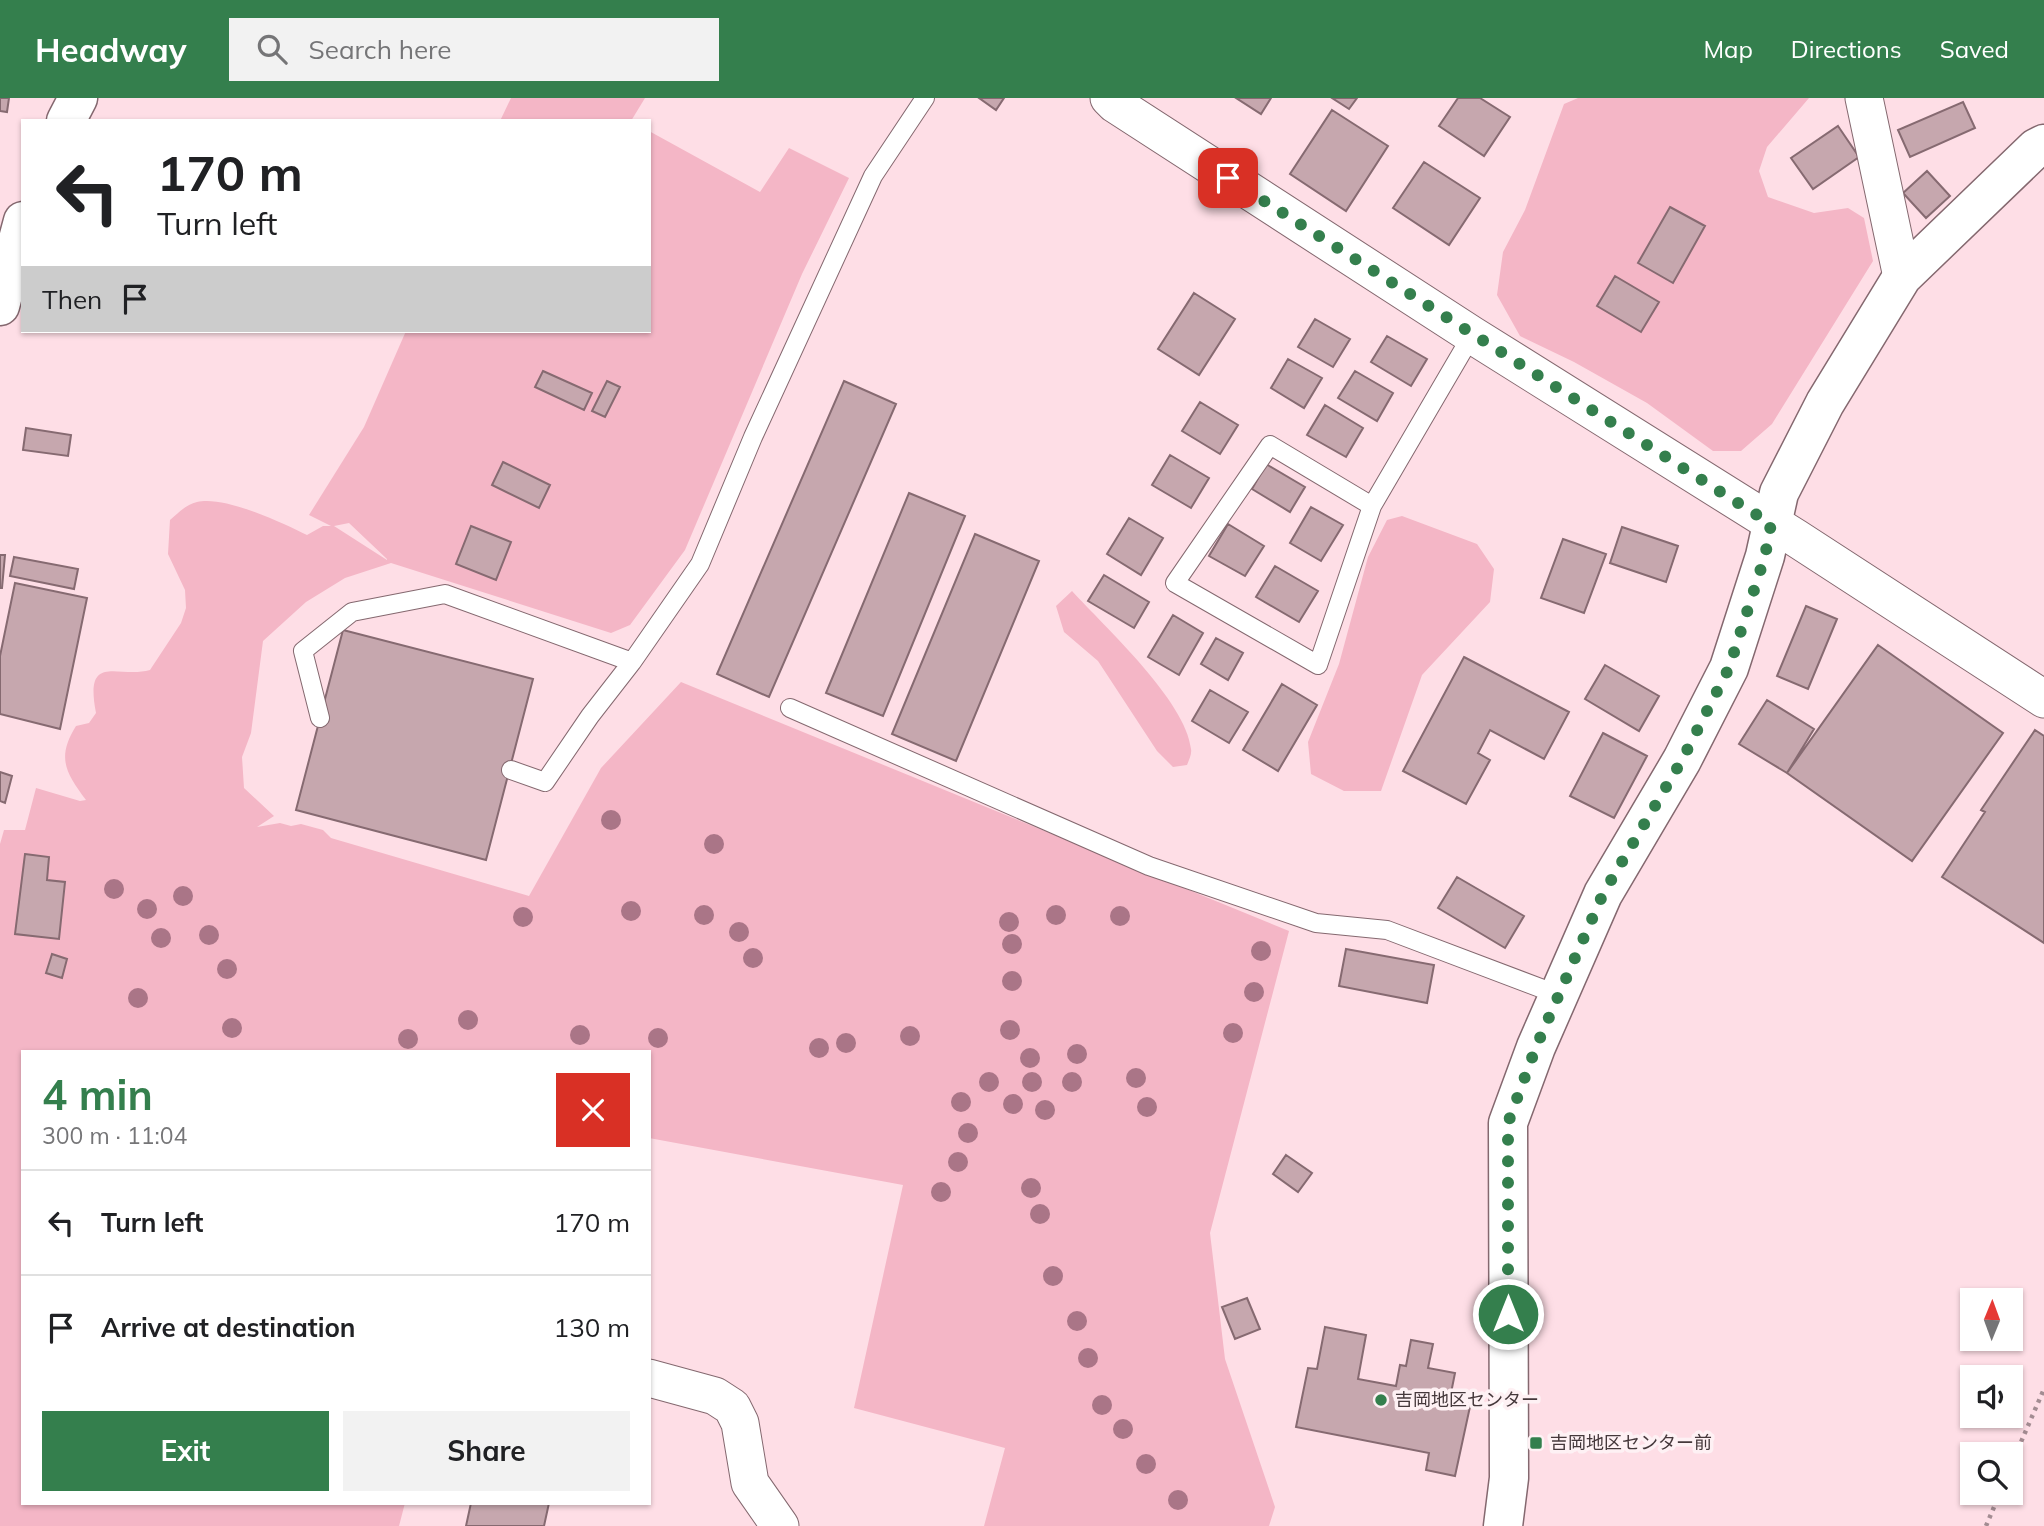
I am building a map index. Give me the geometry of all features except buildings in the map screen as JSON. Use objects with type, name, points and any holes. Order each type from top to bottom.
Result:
[{"type":"street","points":[[67,119],[78,98]]},
{"type":"street","points":[[1109,98],[1472,335],[1796,538],[2044,699]]},
{"type":"street","points":[[1864,98],[1902,277]]},
{"type":"street","points":[[1503,1526],[1509,1478],[1508,1123],[1536,1047],[1603,894],[1682,760],[1729,668],[1765,556],[1779,493],[1825,402],[1902,277],[2036,148],[2044,144]]},
{"type":"street","points":[[0,306],[21,228]]},
{"type":"street","points":[[651,1379],[715,1396],[732,1407],[740,1423],[750,1483],[780,1526]]},
{"type":"lane","points":[[510,770],[545,782],[700,564],[753,438],[873,176],[925,98]]},
{"type":"lane","points":[[1372,506],[1270,445],[1175,583],[1318,665],[1372,506],[1472,335]]},
{"type":"lane","points":[[320,718],[303,651],[352,612],[445,594],[632,662]]},
{"type":"lane","points":[[790,708],[1149,866],[1316,923],[1387,930],[1559,995]]},
{"type":"path","points":[[2021,1442],[2044,1389]]},
{"type":"path","points":[[1986,1526],[1995,1505]]},
{"type":"shaded area","points":[[511,98],[645,98],[632,119],[501,119]]},
{"type":"shaded area","points":[[1578,98],[1809,98],[1767,147],[1759,171],[1768,197],[1814,213],[1848,208],[1864,218],[1873,261],[1772,424],[1741,451],[1713,451],[1647,403],[1574,362],[1520,336],[1497,295],[1503,252],[1525,210],[1564,104]]},
{"type":"shaded area","points":[[651,132],[760,192],[789,148],[849,178],[802,274],[685,550],[630,625],[611,633],[391,563],[345,578],[306,602],[263,641],[251,733],[242,757],[244,788],[274,816],[257,827],[280,823],[291,826],[301,824],[323,830],[331,838],[529,896],[601,768],[681,682],[1289,931],[1210,1233],[1225,1359],[1275,1507],[1269,1526],[984,1526],[1005,1448],[854,1408],[903,1185],[651,1138],[651,1050],[21,1050],[21,1505],[404,1505],[399,1526],[0,1526],[0,844],[4,830],[25,830],[36,788],[80,801],[86,800],[73,782],[65,756],[66,747],[76,726],[89,723],[96,713],[95,681],[99,675],[106,672],[150,670],[181,623],[186,608],[185,590],[168,554],[170,520],[190,505],[208,501],[253,511],[307,535],[323,526],[331,526],[309,515],[364,427],[405,333],[651,333]],"holes":[[[349,523],[387,560],[334,526]]]},
{"type":"shaded area","points":[[1402,516],[1477,544],[1494,569],[1490,602],[1422,675],[1381,791],[1344,791],[1311,774],[1308,742],[1339,664],[1368,557],[1387,520]]},
{"type":"shaded area","points":[[1072,591],[1123,644],[1175,709],[1186,730],[1191,749],[1187,765],[1173,767],[1157,751],[1098,661],[1064,632],[1056,606]]},
{"type":"place","name":"吉岡地区センター","points":[[1381,1400]]},
{"type":"place","name":"吉岡地区センター前","points":[[1536,1443]]},
{"type":"route","points":[[1228,178],[1771,524],[1765,556],[1729,668],[1682,760],[1603,894],[1536,1047],[1508,1123],[1508,1314]]}]
